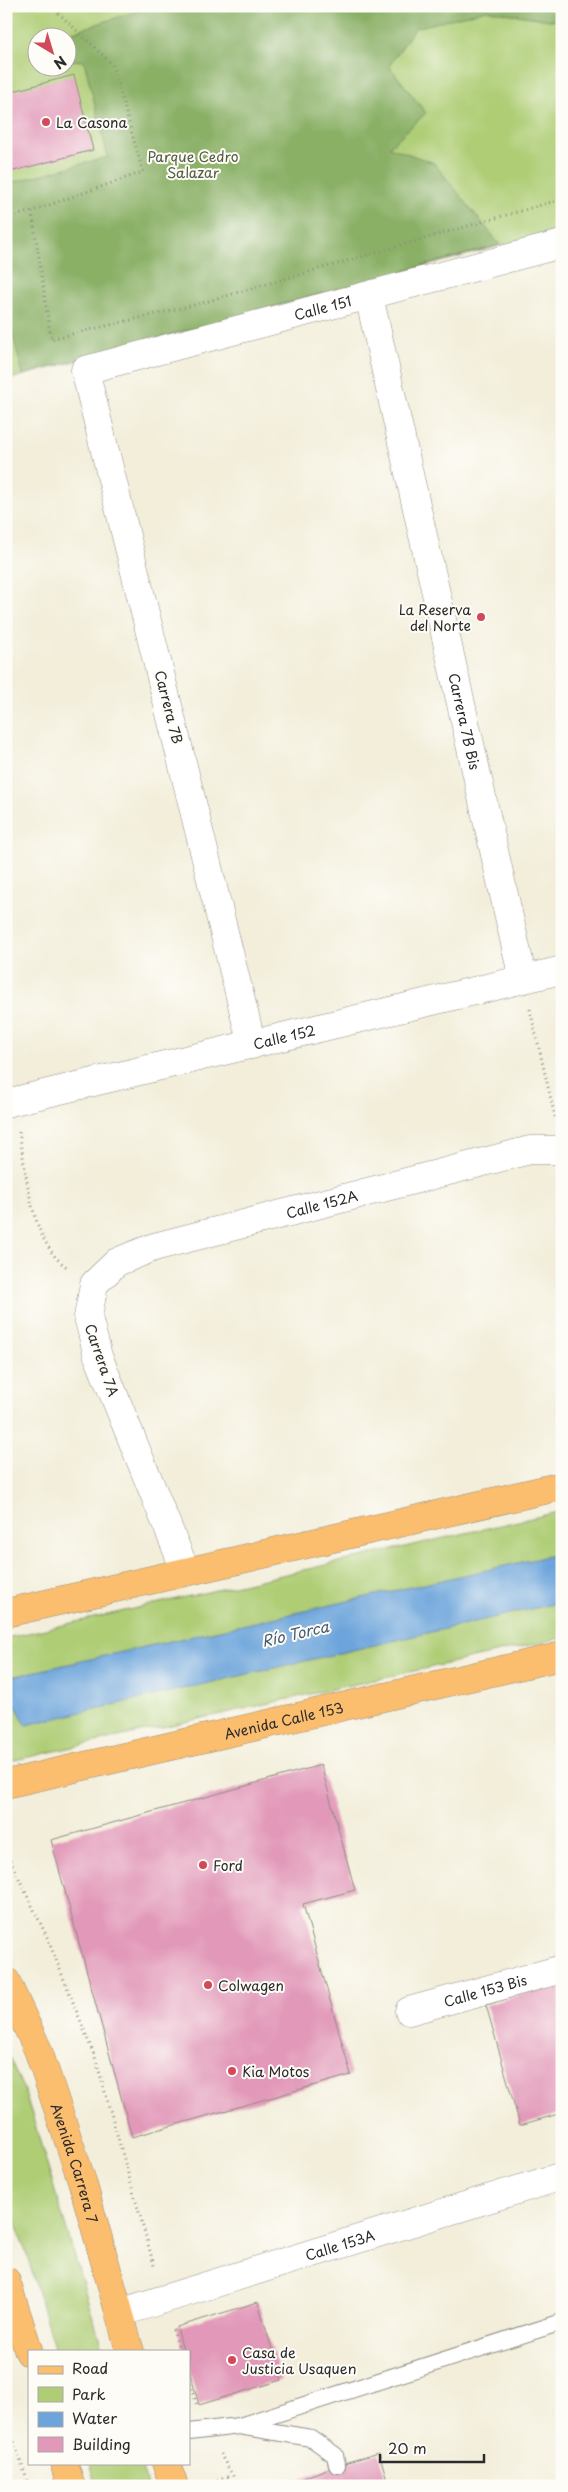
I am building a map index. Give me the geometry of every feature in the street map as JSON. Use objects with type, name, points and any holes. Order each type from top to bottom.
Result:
[{"type":"main road","points":[[6,1613],[562,1486]]},
{"type":"main road","name":"Avenida Calle 153","points":[[6,1784],[562,1656]]},
{"type":"main road","name":"Avenida Carrera 7","points":[[6,1981],[38,2050],[79,2172],[130,2350]]},
{"type":"main road","points":[[6,2281],[28,2350]]},
{"type":"main road","points":[[64,2464],[71,2486]]},
{"type":"main road","points":[[166,2464],[174,2486]]},
{"type":"street","name":"Calle 151","points":[[85,370],[562,244]]},
{"type":"street","name":"Carrera 7B Bis","points":[[369,296],[523,980]]},
{"type":"street","name":"Carrera 7B","points":[[85,370],[252,1044]]},
{"type":"street","name":"Calle 152","points":[[9,1103],[562,970]]},
{"type":"street","name":"Calle 152A","points":[[94,1284],[117,1262],[154,1247],[530,1150],[562,1150]]},
{"type":"street","name":"Carrera 7A","points":[[94,1284],[88,1317],[98,1356],[186,1572]]},
{"type":"street","name":"Calle 153 Bis","points":[[409,2011],[562,1969]]},
{"type":"street","name":"Calle 153A","points":[[119,2313],[562,2176]]},
{"type":"lane","points":[[190,2432],[239,2426],[562,2322]]},
{"type":"lane","points":[[239,2426],[311,2438],[335,2455],[337,2465]]},
{"type":"path","points":[[6,219],[143,172],[112,64],[51,6]]},
{"type":"path","points":[[32,211],[51,339],[194,305],[562,200]]},
{"type":"path","points":[[523,980],[555,1119]]},
{"type":"path","points":[[9,1103],[37,1222],[46,1247],[65,1266],[94,1284]]},
{"type":"path","points":[[6,1850],[47,1937],[96,2060],[180,2350]]},
{"type":"path","points":[[6,2418],[29,2486]]},
{"type":"path","points":[[233,2475],[239,2486]]},
{"type":"path","points":[[211,2486],[210,2484],[227,2477],[231,2486]]},
{"type":"green space","name":"Parque Cedro Salazar","points":[[6,6],[562,6],[562,229],[6,380]]},
{"type":"green space","name":"Parque Cedro Salazar","points":[[153,6],[562,6],[562,22],[487,10],[415,28],[389,66],[426,113],[389,147],[434,163],[500,245],[23,375],[6,307],[6,184],[108,157],[84,61],[78,61],[78,30]]},
{"type":"green space","points":[[562,1511],[562,1638],[6,1762],[6,1638]]},
{"type":"green space","points":[[6,2050],[26,2095],[103,2350],[55,2350],[27,2255],[6,2197]]},
{"type":"green space","points":[[89,2464],[140,2464],[148,2486],[96,2486]]},
{"type":"water","name":"Río Torca","points":[[562,1553],[562,1602],[26,1725],[6,1687],[6,1678]]},
{"type":"building","name":"La Casona","points":[[63,78],[75,78],[93,150],[6,173],[6,93]]},
{"type":"building","points":[[321,1765],[355,1890],[303,1904],[351,2075],[132,2137],[51,1840]]},
{"type":"building","points":[[562,1983],[562,2113],[520,2125],[486,2005]]},
{"type":"building","name":"Casa de Justicia Usaquen","points":[[258,2302],[281,2380],[199,2405],[190,2373],[190,2350],[183,2350],[177,2327]]},
{"type":"building","points":[[379,2453],[389,2486],[282,2486],[337,2465]]},
{"type":"place","name":"La Casona","points":[[46,122]]},
{"type":"place","name":"La Reserva del Norte","points":[[481,617]]},
{"type":"place","name":"Ford","points":[[203,1865]]},
{"type":"place","name":"Colwagen","points":[[208,1985]]},
{"type":"place","name":"Kia Motos","points":[[232,2071]]},
{"type":"place","name":"Casa de Justicia Usaquen","points":[[232,2360]]}]
